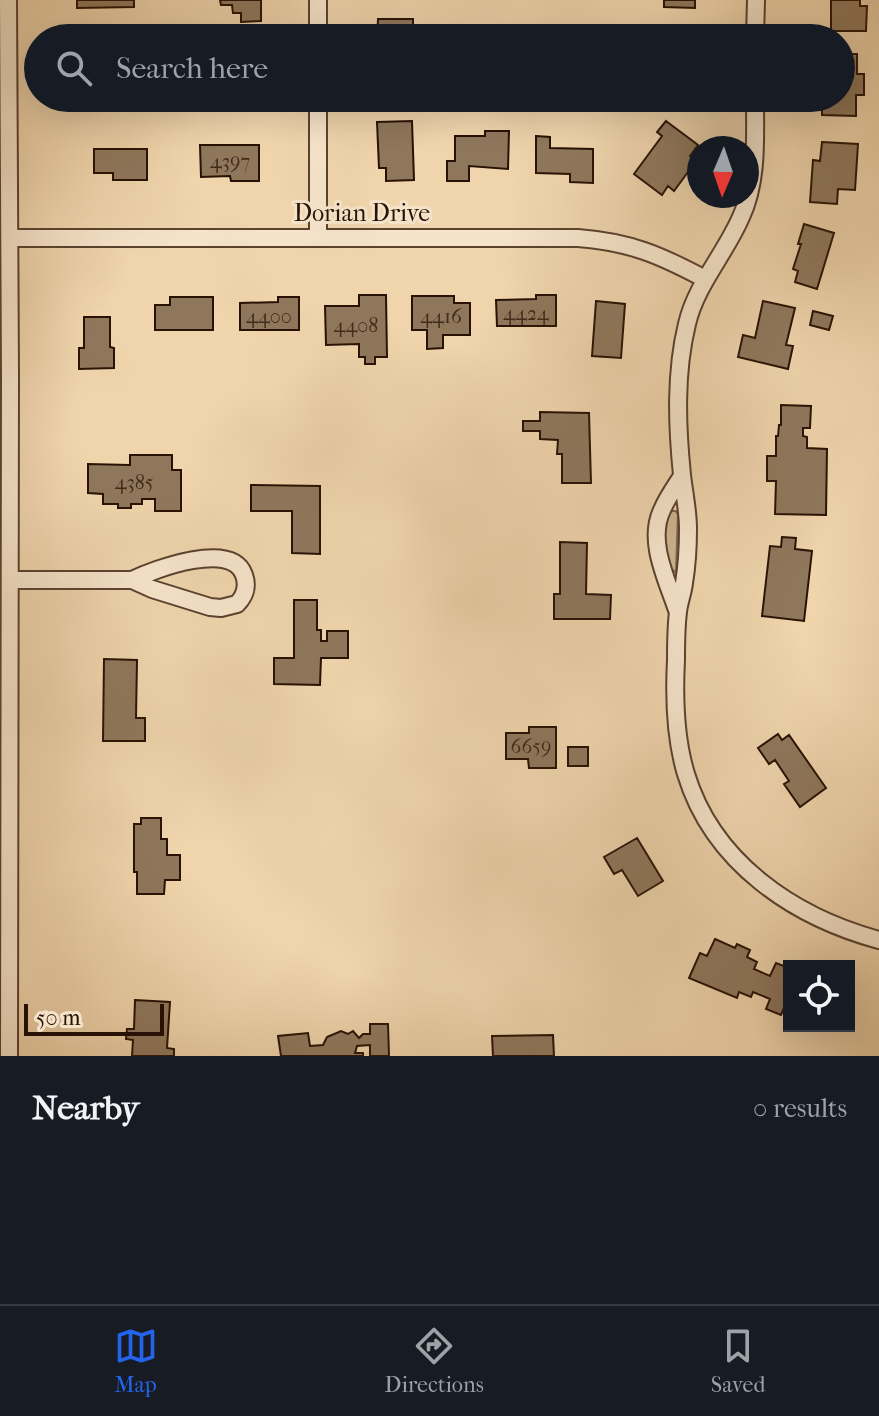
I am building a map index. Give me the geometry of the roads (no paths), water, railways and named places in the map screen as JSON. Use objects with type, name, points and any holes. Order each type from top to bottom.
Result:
[{"type":"street","points":[[8,0],[9,1056]]},
{"type":"street","points":[[318,0],[318,24]]},
{"type":"street","points":[[755,24],[756,0]]},
{"type":"street","points":[[318,112],[318,237]]},
{"type":"street","points":[[755,112],[755,146],[749,196],[733,234],[705,279],[692,308],[681,355],[678,400],[682,476],[687,505],[687,556],[678,611],[676,723],[686,774],[695,798],[737,861],[785,901],[829,923],[879,940]]},
{"type":"street","name":"Dorian Drive","points":[[10,238],[597,239],[647,251],[705,279]]},
{"type":"street","points":[[678,611],[663,571],[657,535],[661,510],[682,476]]},
{"type":"street","points":[[10,580],[132,580],[181,599],[221,608],[237,604],[246,584],[240,567],[232,561],[218,558],[175,564],[132,580]]}]
